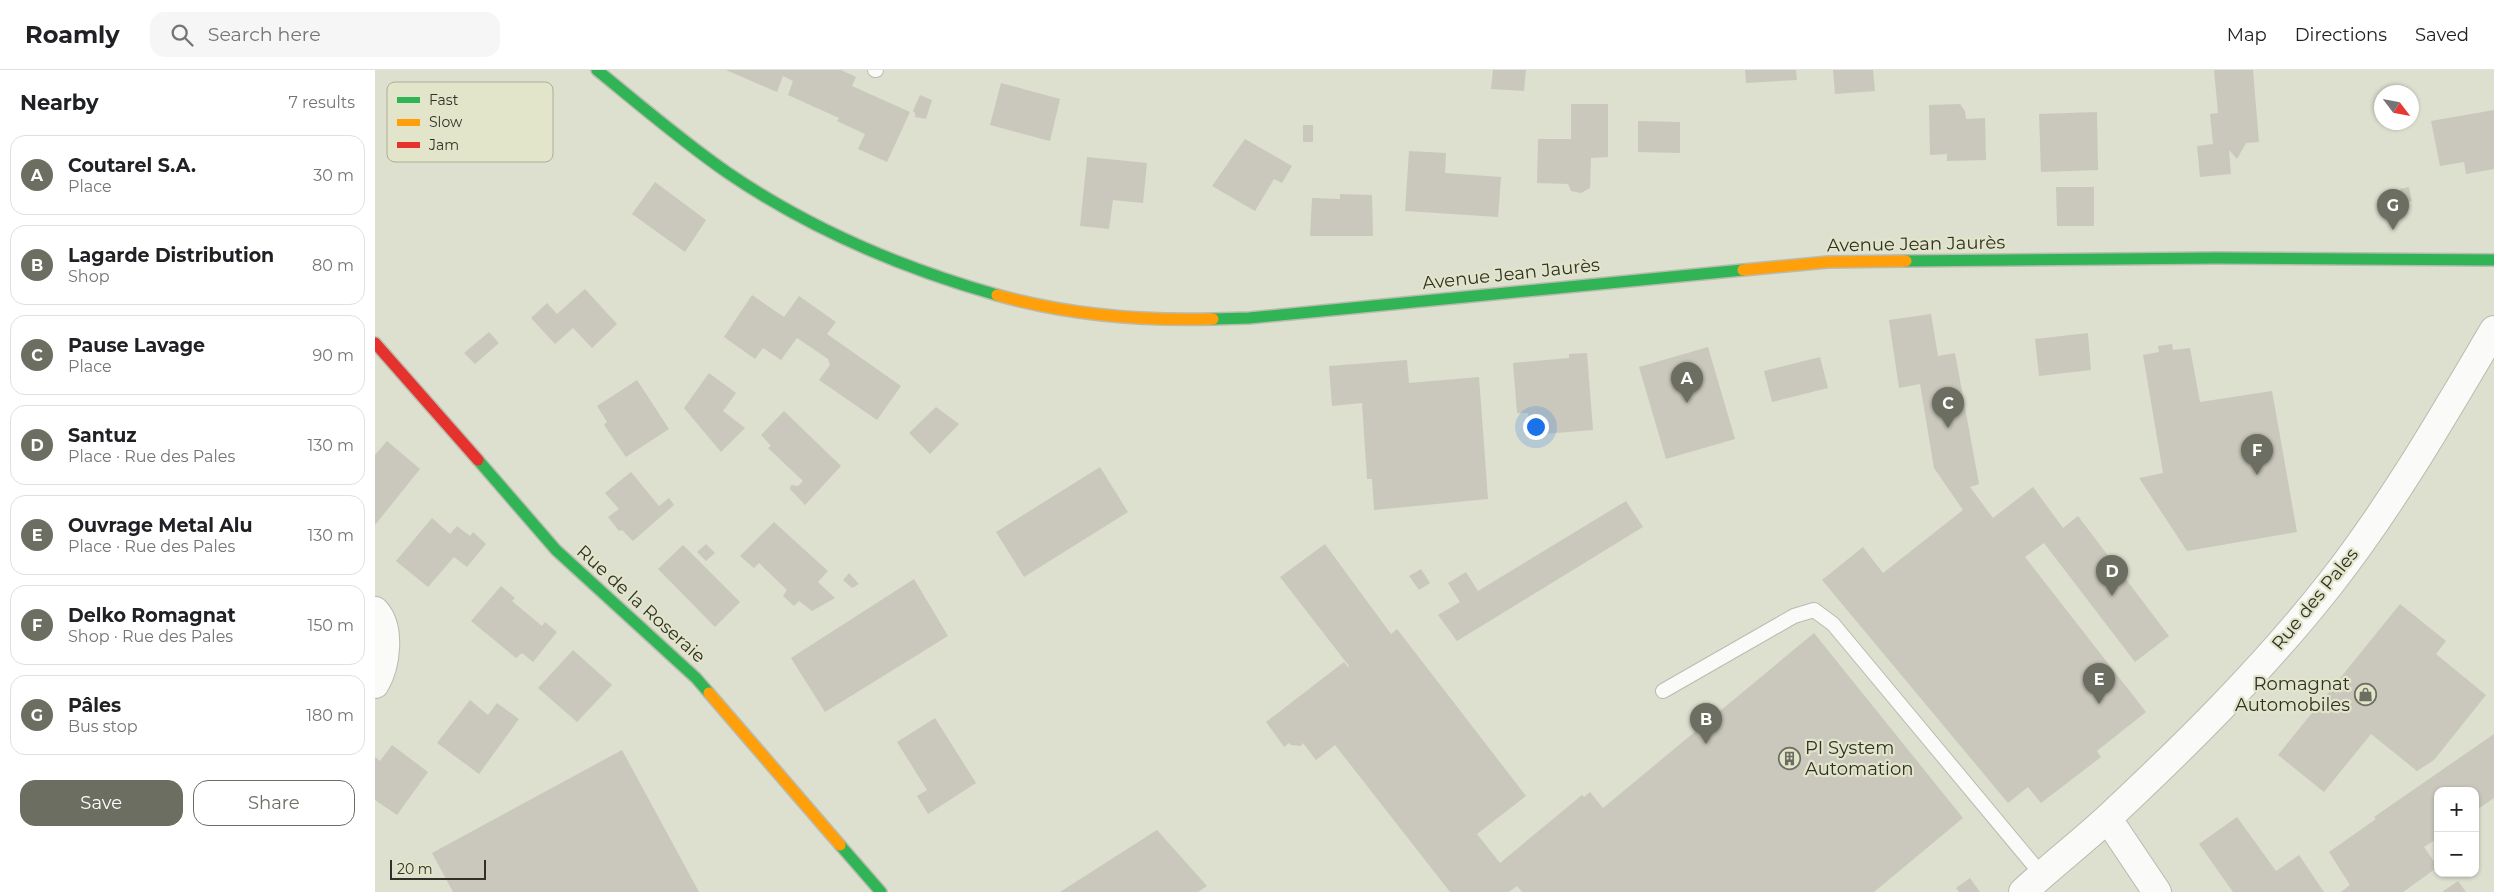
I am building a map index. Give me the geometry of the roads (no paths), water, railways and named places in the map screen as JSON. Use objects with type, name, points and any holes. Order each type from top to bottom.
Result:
[{"type":"main road","name":"Avenue Jean Jaurès","points":[[597,70],[733,176],[814,225],[900,265],[977,290],[1037,306],[1107,316],[1179,320],[1249,318],[1828,262],[2208,258],[2494,260]]},
{"type":"main road","name":"Rue de la Roseraie","points":[[375,343],[556,550],[696,678],[881,892]]},
{"type":"street","name":"Rue des Pales","points":[[2033,884],[2108,819],[2228,701],[2331,583],[2389,502],[2494,330]]},
{"type":"street","points":[[375,611],[379,616],[385,643],[381,674],[375,684]]},
{"type":"street","points":[[2108,819],[2157,892]]},
{"type":"lane","points":[[1663,692],[1794,616],[1814,610],[1833,624],[2033,884]]},
{"type":"place","name":"Pâles","points":[[2393,230]]},
{"type":"place","name":"Coutarel S.A.","points":[[1687,403]]},
{"type":"place","name":"Pause Lavage","points":[[1948,428]]},
{"type":"place","name":"Delko Romagnat","points":[[2257,475]]},
{"type":"place","name":"Santuz","points":[[2112,596]]},
{"type":"place","name":"Romagnat Automobiles","points":[[2366,694]]},
{"type":"place","name":"Ouvrage Metal Alu","points":[[2099,704]]},
{"type":"place","name":"Lagarde Distribution","points":[[1706,744]]},
{"type":"place","name":"PI System Automation","points":[[1789,758]]}]
